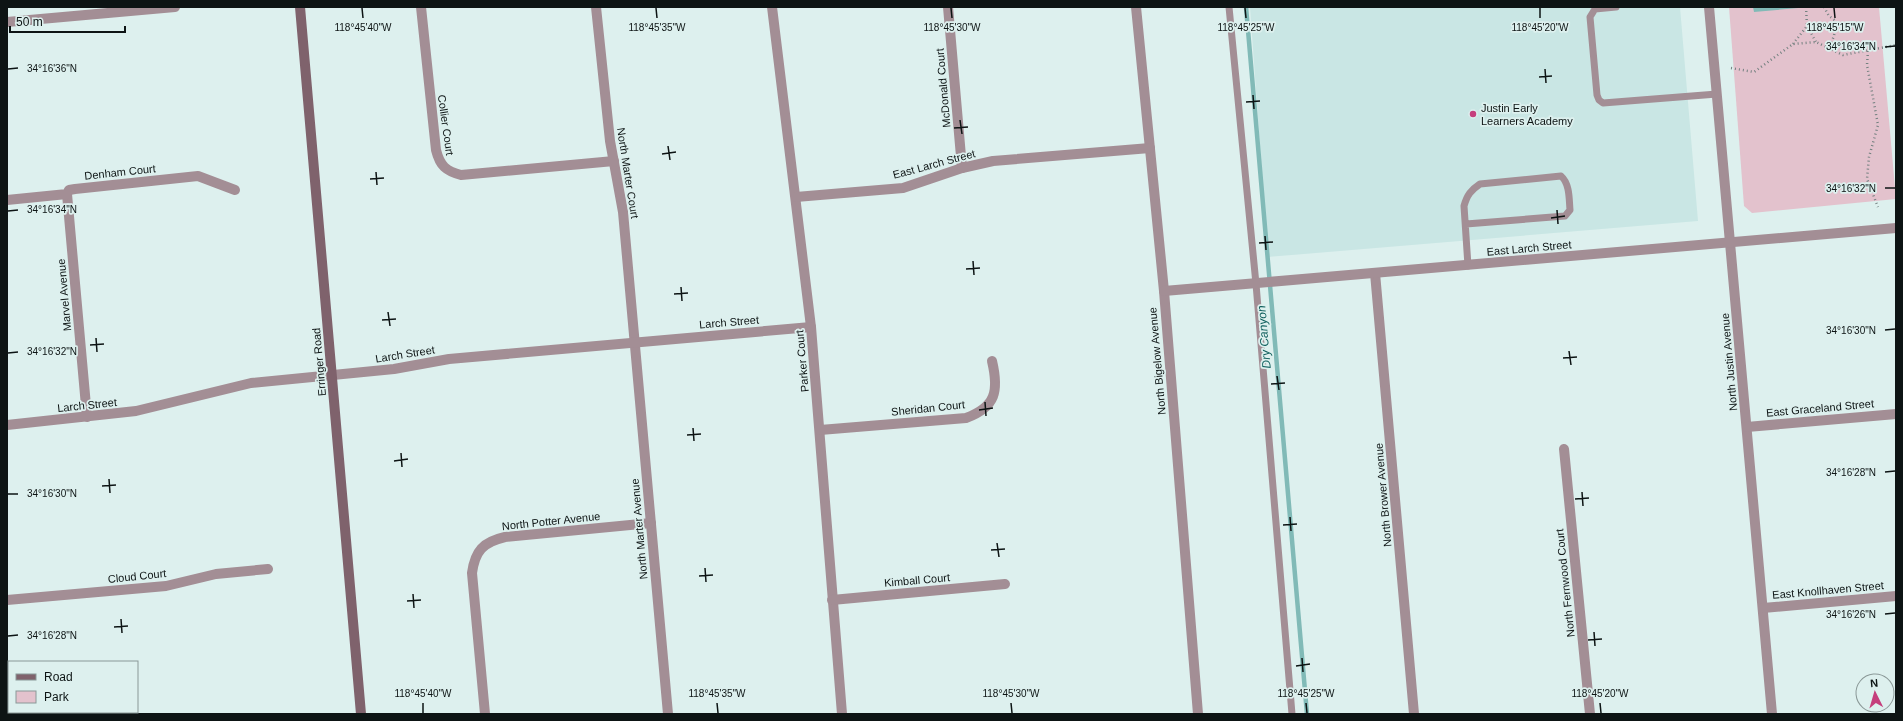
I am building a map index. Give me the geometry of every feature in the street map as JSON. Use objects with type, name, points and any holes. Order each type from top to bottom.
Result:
[{"type":"main road","name":"Erringer Road","points":[[300,7],[333,374],[361,714]]},
{"type":"street","points":[[7,22],[175,7]]},
{"type":"street","name":"Collier Court","points":[[421,7],[436,150],[440,163],[449,172],[461,175],[614,161]]},
{"type":"street","name":"North Marter Court","points":[[596,7],[610,141],[623,212],[635,343]]},
{"type":"street","name":"Parker Court","points":[[772,7],[776,51],[796,197],[811,327],[842,714]]},
{"type":"street","name":"McDonald Court","points":[[948,7],[962,168]]},
{"type":"street","name":"North Bigelow Avenue","points":[[1136,7],[1164,292],[1198,714]]},
{"type":"street","name":"North Justin Avenue","points":[[1709,7],[1772,714]]},
{"type":"street","name":"East Larch Street","points":[[796,197],[903,188],[962,168],[993,161],[1150,148]]},
{"type":"street","name":"Denham Court","points":[[7,200],[67,194],[69,190],[75,189],[198,176],[235,190]]},
{"type":"street","name":"Marvel Avenue","points":[[67,194],[87,417]]},
{"type":"street","name":"East Larch Street","points":[[1164,292],[1896,228]]},
{"type":"street","name":"North Brower Avenue","points":[[1375,274],[1414,714]]},
{"type":"street","name":"Larch Street","points":[[7,425],[136,411],[251,383],[394,369],[449,359],[811,327]]},
{"type":"street","name":"North Marter Avenue","points":[[635,343],[668,714]]},
{"type":"street","name":"Sheridan Court","points":[[820,430],[966,418],[980,412],[991,402],[996,387],[992,361]]},
{"type":"street","name":"East Graceland Street","points":[[1747,427],[1896,414]]},
{"type":"street","name":"North Fernwood Court","points":[[1564,449],[1590,714]]},
{"type":"street","name":"North Potter Avenue","points":[[485,714],[472,573],[474,560],[481,548],[492,540],[505,537],[651,523]]},
{"type":"street","name":"Cloud Court","points":[[7,600],[166,586],[216,574],[268,569]]},
{"type":"street","name":"Kimball Court","points":[[832,600],[1004,584]]},
{"type":"street","name":"East Knollhaven Street","points":[[1762,608],[1896,596]]},
{"type":"lane","points":[[1229,7],[1257,284],[1292,714]]},
{"type":"lane","points":[[1616,7],[1595,9],[1590,17],[1597,95],[1599,100],[1604,103],[1717,94]]},
{"type":"lane","points":[[1466,224],[1566,216],[1570,210],[1565,180],[1561,176],[1480,184],[1467,196],[1464,206],[1468,266]]},
{"type":"path","points":[[1806,7],[1807,26],[1816,42]]},
{"type":"path","points":[[1824,7],[1829,16],[1836,21],[1834,36],[1829,48]]},
{"type":"path","points":[[1731,68],[1754,72],[1793,44],[1807,26]]},
{"type":"path","points":[[1793,44],[1816,42],[1844,55],[1896,44]]},
{"type":"path","points":[[1868,51],[1867,65],[1878,125],[1869,157],[1867,179],[1878,207]]},
{"type":"shaded area","name":"Justin Early Learners Academy","points":[[1250,7],[1680,7],[1698,221],[1268,257]]},
{"type":"green space","points":[[1729,7],[1879,7],[1896,199],[1752,213],[1744,206]]},
{"type":"water","points":[[1753,7],[1798,7],[1798,8],[1754,12]]},
{"type":"waterway","name":"Dry Canyon","points":[[1246,7],[1307,714]]},
{"type":"place","name":"Justin Early Learners Academy","points":[[1473,114]]}]
